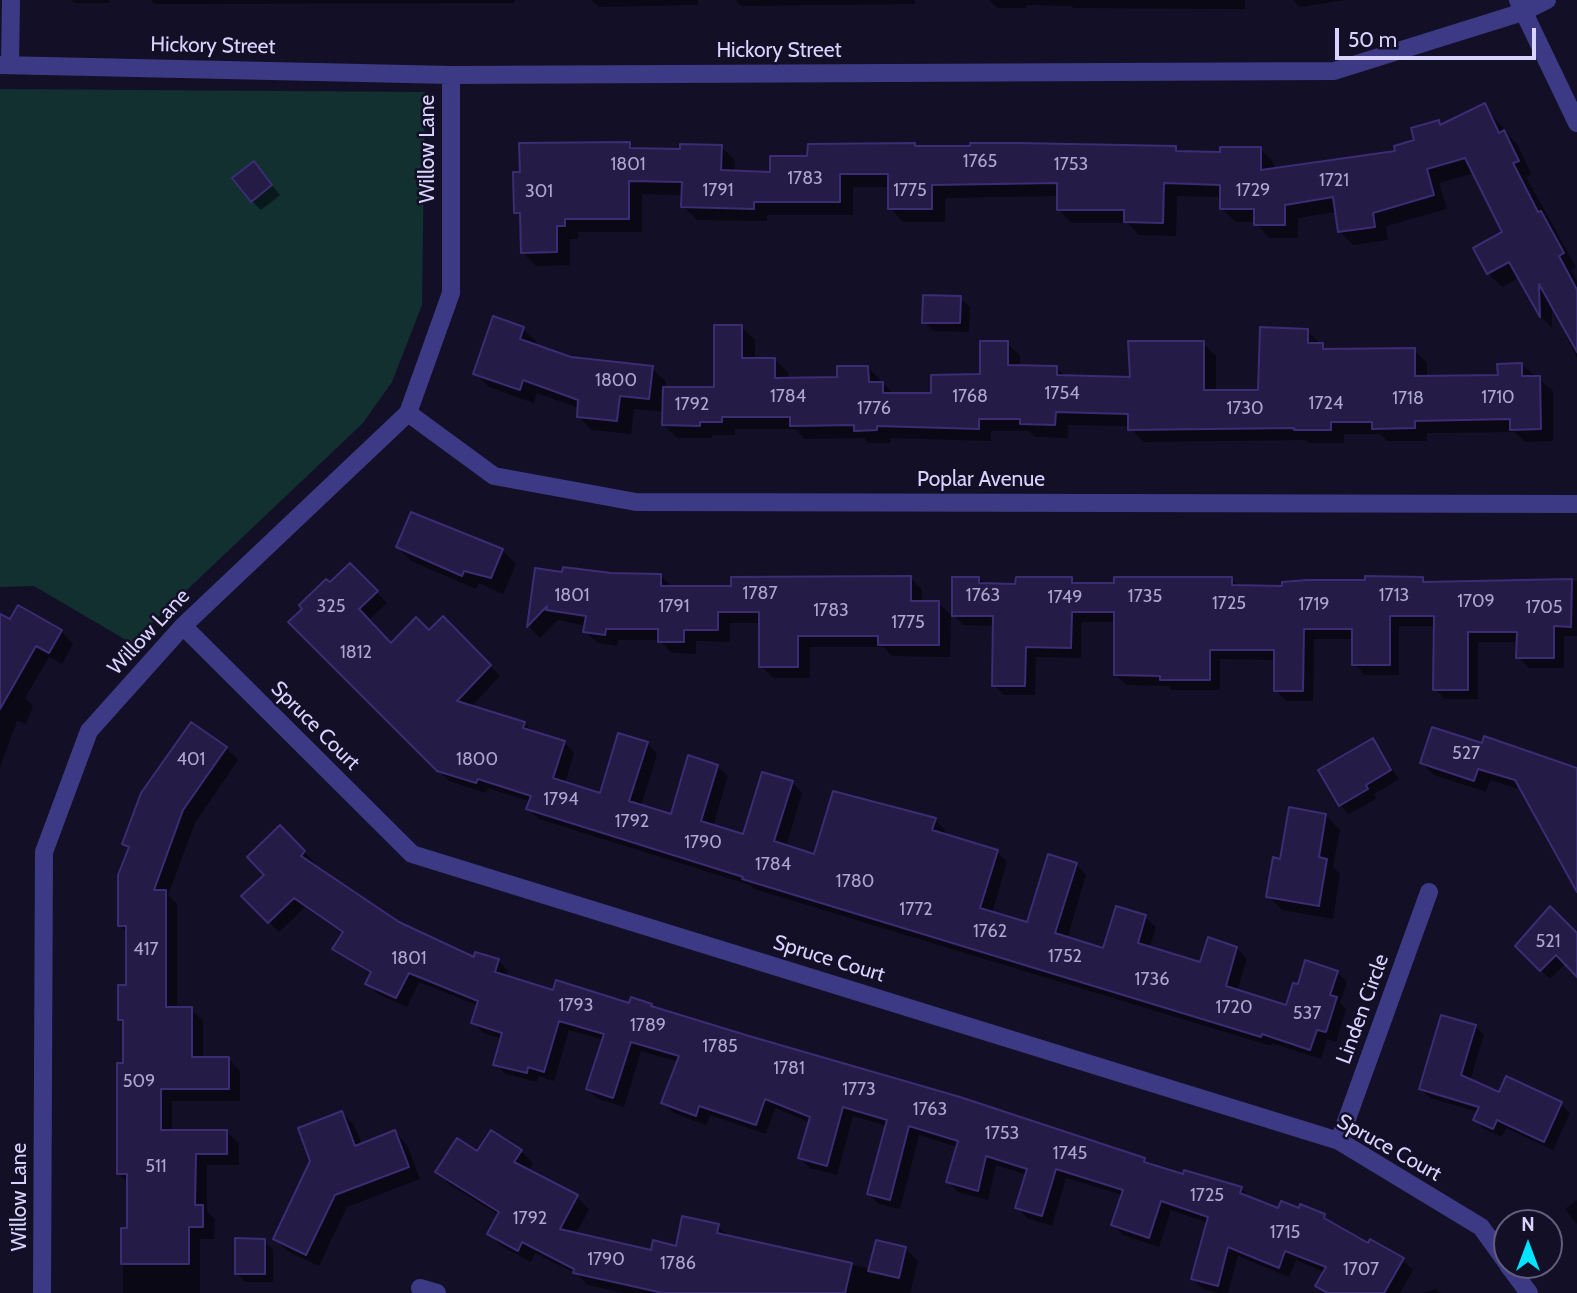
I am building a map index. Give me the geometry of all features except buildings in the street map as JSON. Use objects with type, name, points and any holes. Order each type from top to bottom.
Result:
[{"type":"street","points":[[5,64],[10,0]]},
{"type":"street","name":"Hickory Street","points":[[5,64],[451,75],[1334,71],[1520,6],[1546,0]]},
{"type":"street","points":[[1520,6],[1577,123]]},
{"type":"street","name":"Willow Lane","points":[[42,1293],[44,852],[89,731],[183,626],[408,413],[451,293],[451,75]]},
{"type":"street","name":"Poplar Avenue","points":[[408,413],[494,477],[636,502],[1577,504]]},
{"type":"street","name":"Spruce Court","points":[[183,626],[412,854],[1339,1141],[1480,1227],[1493,1244]]},
{"type":"street","name":"Linden Circle","points":[[1339,1141],[1429,892]]},
{"type":"green space","points":[[0,89],[425,92],[422,305],[392,382],[363,423],[131,643],[34,586],[0,587]]}]
